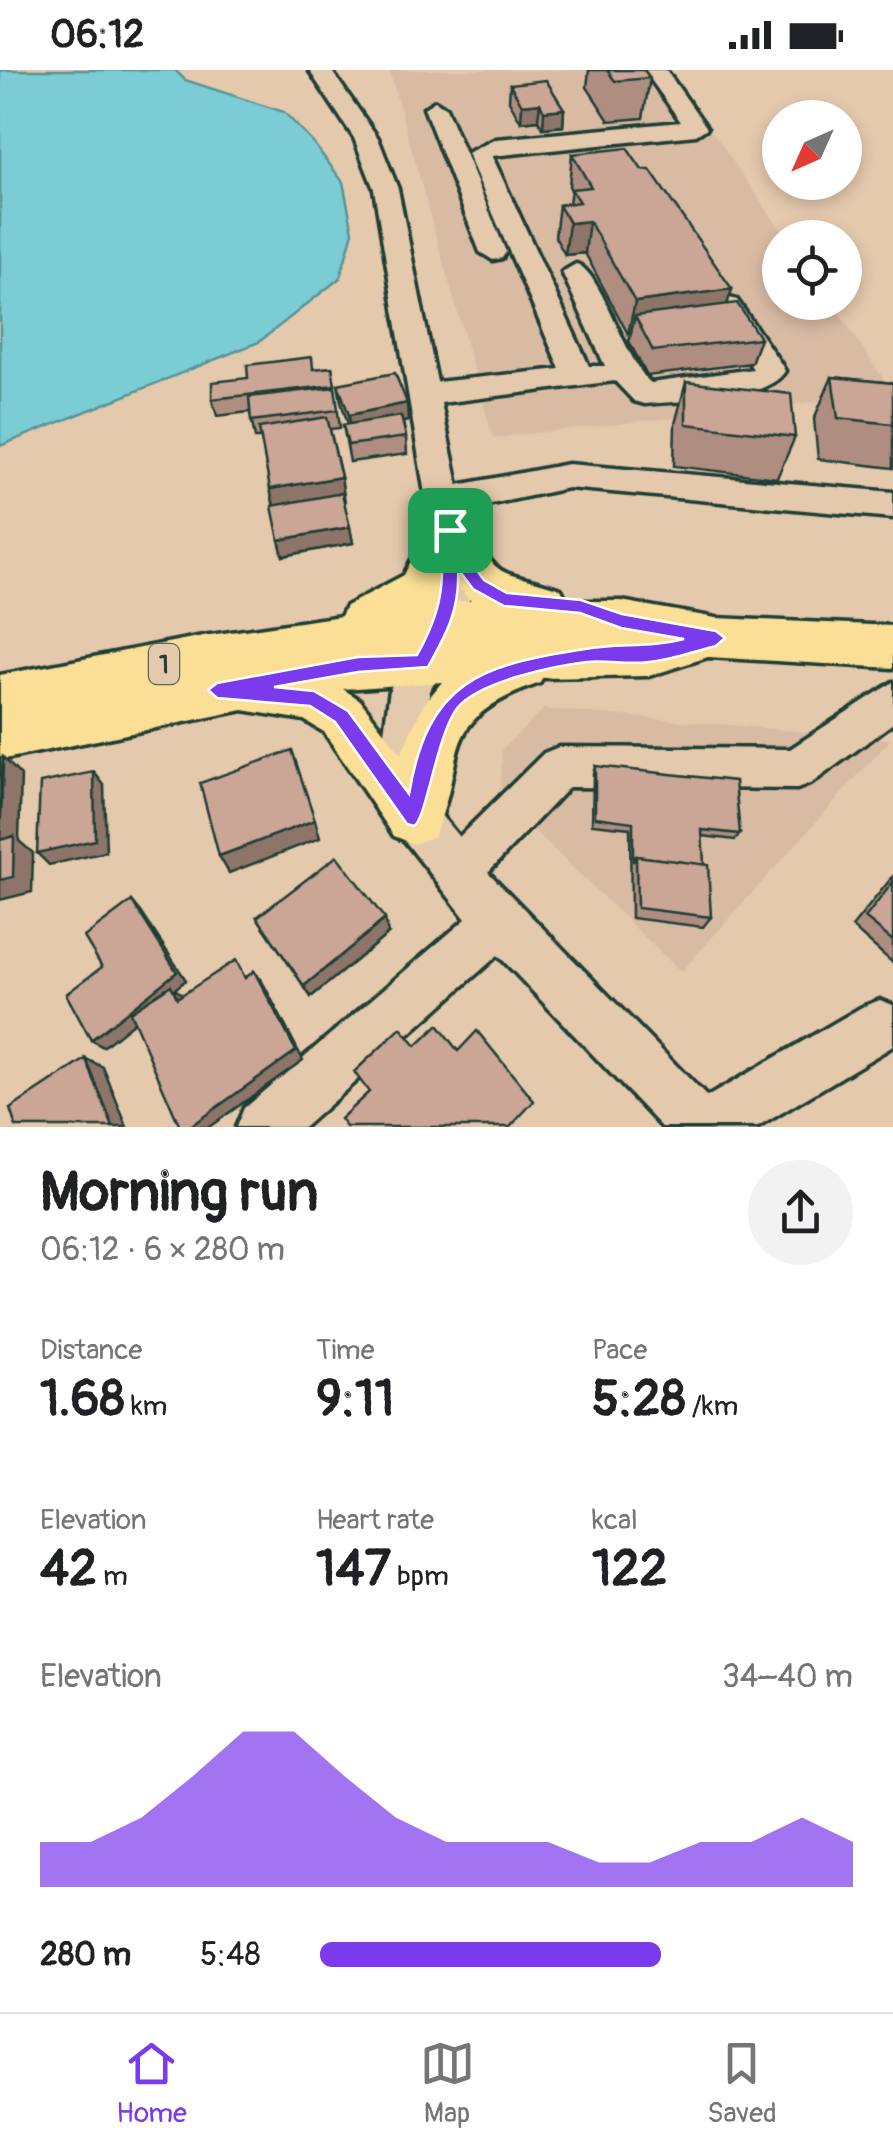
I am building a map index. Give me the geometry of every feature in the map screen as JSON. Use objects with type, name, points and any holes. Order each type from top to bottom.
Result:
[{"type":"main road","points":[[328,635],[412,598],[430,582],[446,516]]},
{"type":"main road","points":[[414,817],[424,758],[453,701],[482,680],[604,638],[581,606],[504,599],[479,584],[463,564],[446,516]]},
{"type":"main road","name":"1","points":[[0,698],[328,635],[434,642],[604,638],[649,655],[716,638],[893,647]]},
{"type":"main road","name":"1","points":[[0,736],[358,665],[434,642]]},
{"type":"main road","points":[[217,690],[314,698],[342,716],[414,817]]},
{"type":"street","points":[[320,70],[366,138],[386,189],[446,516],[451,597],[403,720],[401,761],[414,817],[499,922],[699,1127]]},
{"type":"street","points":[[578,376],[479,153],[496,146],[696,128],[655,70]]},
{"type":"street","points":[[434,108],[492,252]]},
{"type":"street","points":[[576,272],[625,374],[636,390],[657,396],[767,376],[770,371],[716,290]]},
{"type":"street","points":[[423,394],[625,374]]},
{"type":"street","points":[[446,516],[568,476],[893,505]]},
{"type":"street","points":[[458,870],[558,768],[797,769],[893,700]]},
{"type":"street","points":[[263,1127],[499,922]]},
{"type":"street","points":[[707,1127],[880,1026]]},
{"type":"shaded area","points":[[389,70],[669,70],[774,220],[762,220],[762,320],[844,320],[893,393],[493,438]]},
{"type":"shaded area","points":[[544,709],[891,739],[681,972],[500,798],[502,749]]},
{"type":"water","points":[[0,70],[175,70],[185,80],[284,112],[343,182],[353,232],[340,278],[259,342],[0,446]]},
{"type":"building","points":[[607,70],[644,70],[650,78],[615,81]]},
{"type":"building","points":[[546,80],[564,109],[544,111],[540,103],[522,105],[510,84]]},
{"type":"building","points":[[627,148],[642,170],[650,170],[732,289],[635,302],[589,221],[569,223],[559,205],[579,202],[571,189],[591,187],[572,154]]},
{"type":"building","points":[[737,303],[760,338],[653,351],[635,316]]},
{"type":"building","points":[[312,357],[313,369],[332,367],[335,385],[212,399],[212,382],[248,378],[247,365]]},
{"type":"building","points":[[395,373],[407,403],[349,415],[338,384]]},
{"type":"building","points":[[832,377],[893,383],[893,424],[838,418]]},
{"type":"building","points":[[686,382],[791,394],[795,437],[686,424]]},
{"type":"building","points":[[335,387],[338,410],[251,421],[249,397]]},
{"type":"building","points":[[401,416],[406,437],[348,445],[343,425]]},
{"type":"building","points":[[327,417],[341,477],[270,489],[259,428]]},
{"type":"building","points":[[342,493],[350,527],[279,540],[272,506]]},
{"type":"building","points":[[292,750],[315,820],[219,856],[200,783]]},
{"type":"building","points":[[0,757],[3,757],[0,840]]},
{"type":"building","points":[[595,766],[735,781],[740,834],[702,830],[704,865],[636,856],[633,862],[633,822],[595,817]]},
{"type":"building","points":[[94,772],[95,840],[37,853],[40,783]]},
{"type":"building","points":[[14,836],[13,877],[0,880],[0,840]]},
{"type":"building","points":[[337,856],[385,919],[304,986],[257,917]]},
{"type":"building","points":[[636,856],[708,865],[711,917],[637,908]]},
{"type":"building","points":[[893,882],[893,941],[865,918]]},
{"type":"building","points":[[132,901],[177,972],[91,1040],[66,994],[102,967],[84,937]]},
{"type":"building","points":[[236,960],[245,978],[254,971],[296,1051],[189,1127],[180,1127],[130,1012],[171,985],[177,998]]},
{"type":"building","points":[[438,1025],[458,1051],[477,1031],[534,1101],[510,1127],[346,1127],[340,1119],[369,1092],[354,1072],[401,1028],[416,1046]]},
{"type":"building","points":[[86,1059],[113,1127],[16,1127],[10,1109]]},
{"type":"route","points":[[450,530],[463,564],[479,584],[504,599],[581,606],[621,621],[716,638],[649,655],[587,655],[482,680],[453,701],[437,728],[424,758],[414,817],[385,782],[342,716],[314,698],[217,690],[358,665],[422,662],[445,621],[451,597],[450,530]]}]
